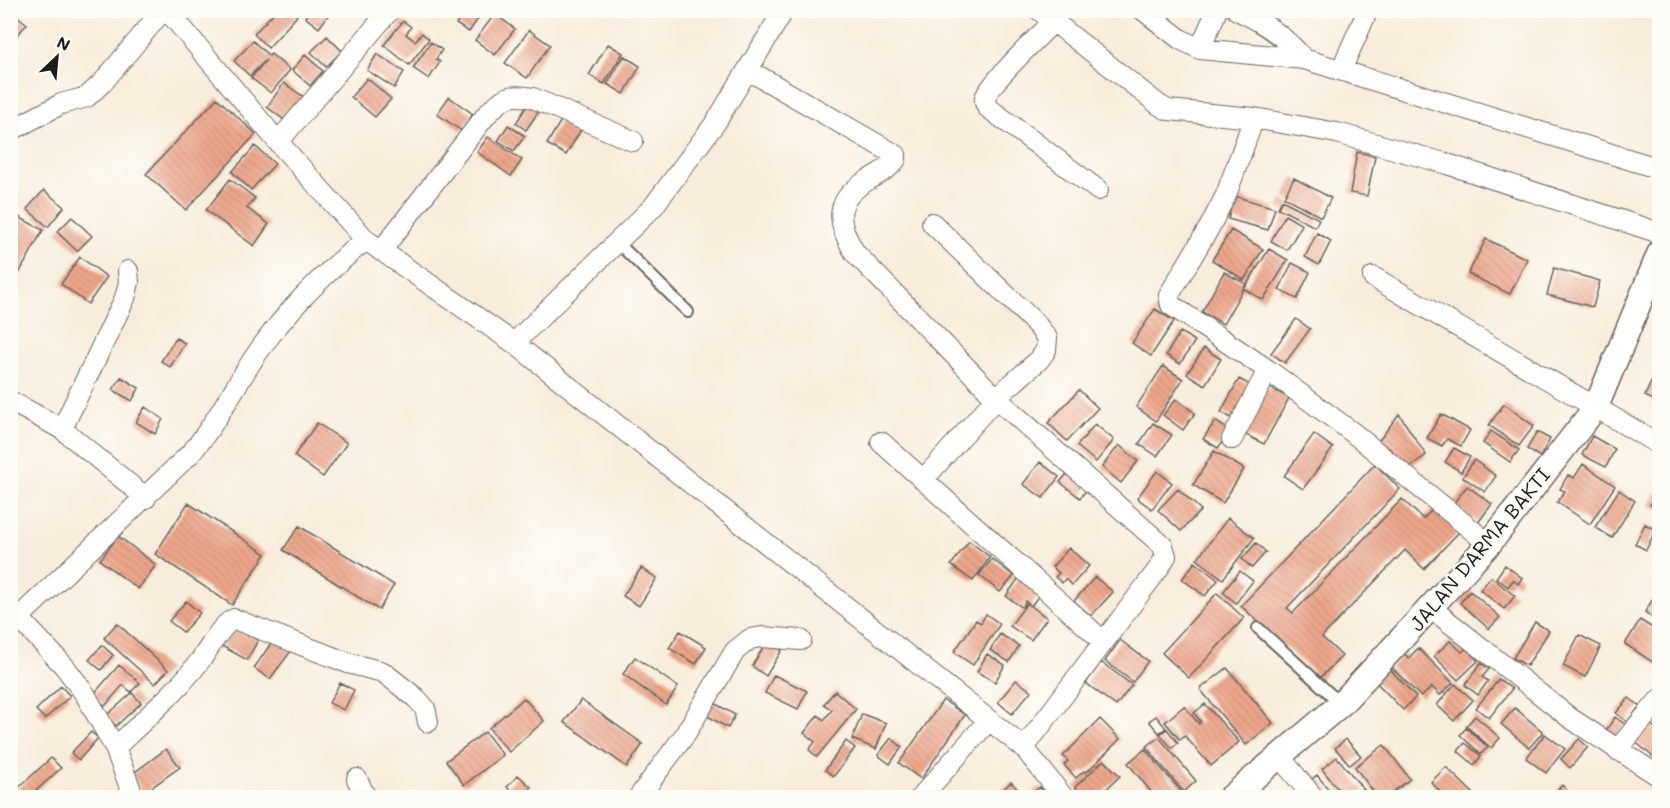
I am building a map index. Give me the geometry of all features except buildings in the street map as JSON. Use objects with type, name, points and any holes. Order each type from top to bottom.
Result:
[{"type":"street","points":[[10,131],[61,104],[87,97],[104,81],[165,10],[278,142],[374,246],[514,343],[989,720],[1024,748],[1064,798]]},
{"type":"street","points":[[278,142],[390,10]]},
{"type":"street","points":[[514,343],[653,207],[716,122],[784,10]]},
{"type":"street","points":[[1143,10],[1180,39],[1200,49],[1304,59],[1659,169]]},
{"type":"street","points":[[1200,49],[1217,10]]},
{"type":"street","points":[[1237,10],[1271,28],[1288,41],[1304,59]]},
{"type":"street","points":[[1341,70],[1368,10]]},
{"type":"street","points":[[1098,190],[985,104],[985,98],[1046,16],[1168,110],[1254,118],[1347,136],[1444,164],[1659,233]]},
{"type":"street","points":[[748,70],[896,155],[897,159],[888,168],[854,187],[845,198],[841,210],[846,238],[855,254],[996,398],[1163,546],[1166,556],[1159,568],[1024,748]]},
{"type":"street","points":[[134,798],[114,748],[85,694],[65,667],[13,618],[186,460],[208,433],[258,352],[293,306],[345,257],[374,246],[502,99],[517,95],[533,98],[633,141]]},
{"type":"street","points":[[1254,118],[1226,195],[1168,299],[1175,308],[1268,370],[1352,432],[1489,544]]},
{"type":"street","points":[[923,480],[996,398],[1039,360],[1046,350],[1047,338],[1037,325],[932,223]]},
{"type":"street","name":"JALAN DARMA BAKTI","points":[[1230,798],[1341,704],[1489,544],[1596,407],[1659,252]]},
{"type":"street","points":[[62,429],[125,298],[129,282],[128,271]]},
{"type":"street","points":[[1373,277],[1659,445]]},
{"type":"street","points":[[1232,439],[1268,370]]},
{"type":"street","points":[[10,401],[62,429],[146,498]]},
{"type":"street","points":[[881,442],[1103,641]]},
{"type":"street","points":[[1431,608],[1570,718],[1659,777]]},
{"type":"street","points":[[114,748],[179,685],[199,662],[223,626],[234,619],[348,663],[383,672],[416,698],[424,708],[428,722]]},
{"type":"street","points":[[638,798],[684,736],[735,651],[750,639],[762,637],[801,640]]},
{"type":"street","points":[[1617,750],[1659,699]]},
{"type":"street","points":[[920,798],[989,720]]},
{"type":"street","points":[[1279,756],[1314,798]]},
{"type":"street","points":[[357,779],[366,798]]},
{"type":"lane","points":[[618,243],[688,312]]},
{"type":"lane","points":[[1258,628],[1341,704]]}]
